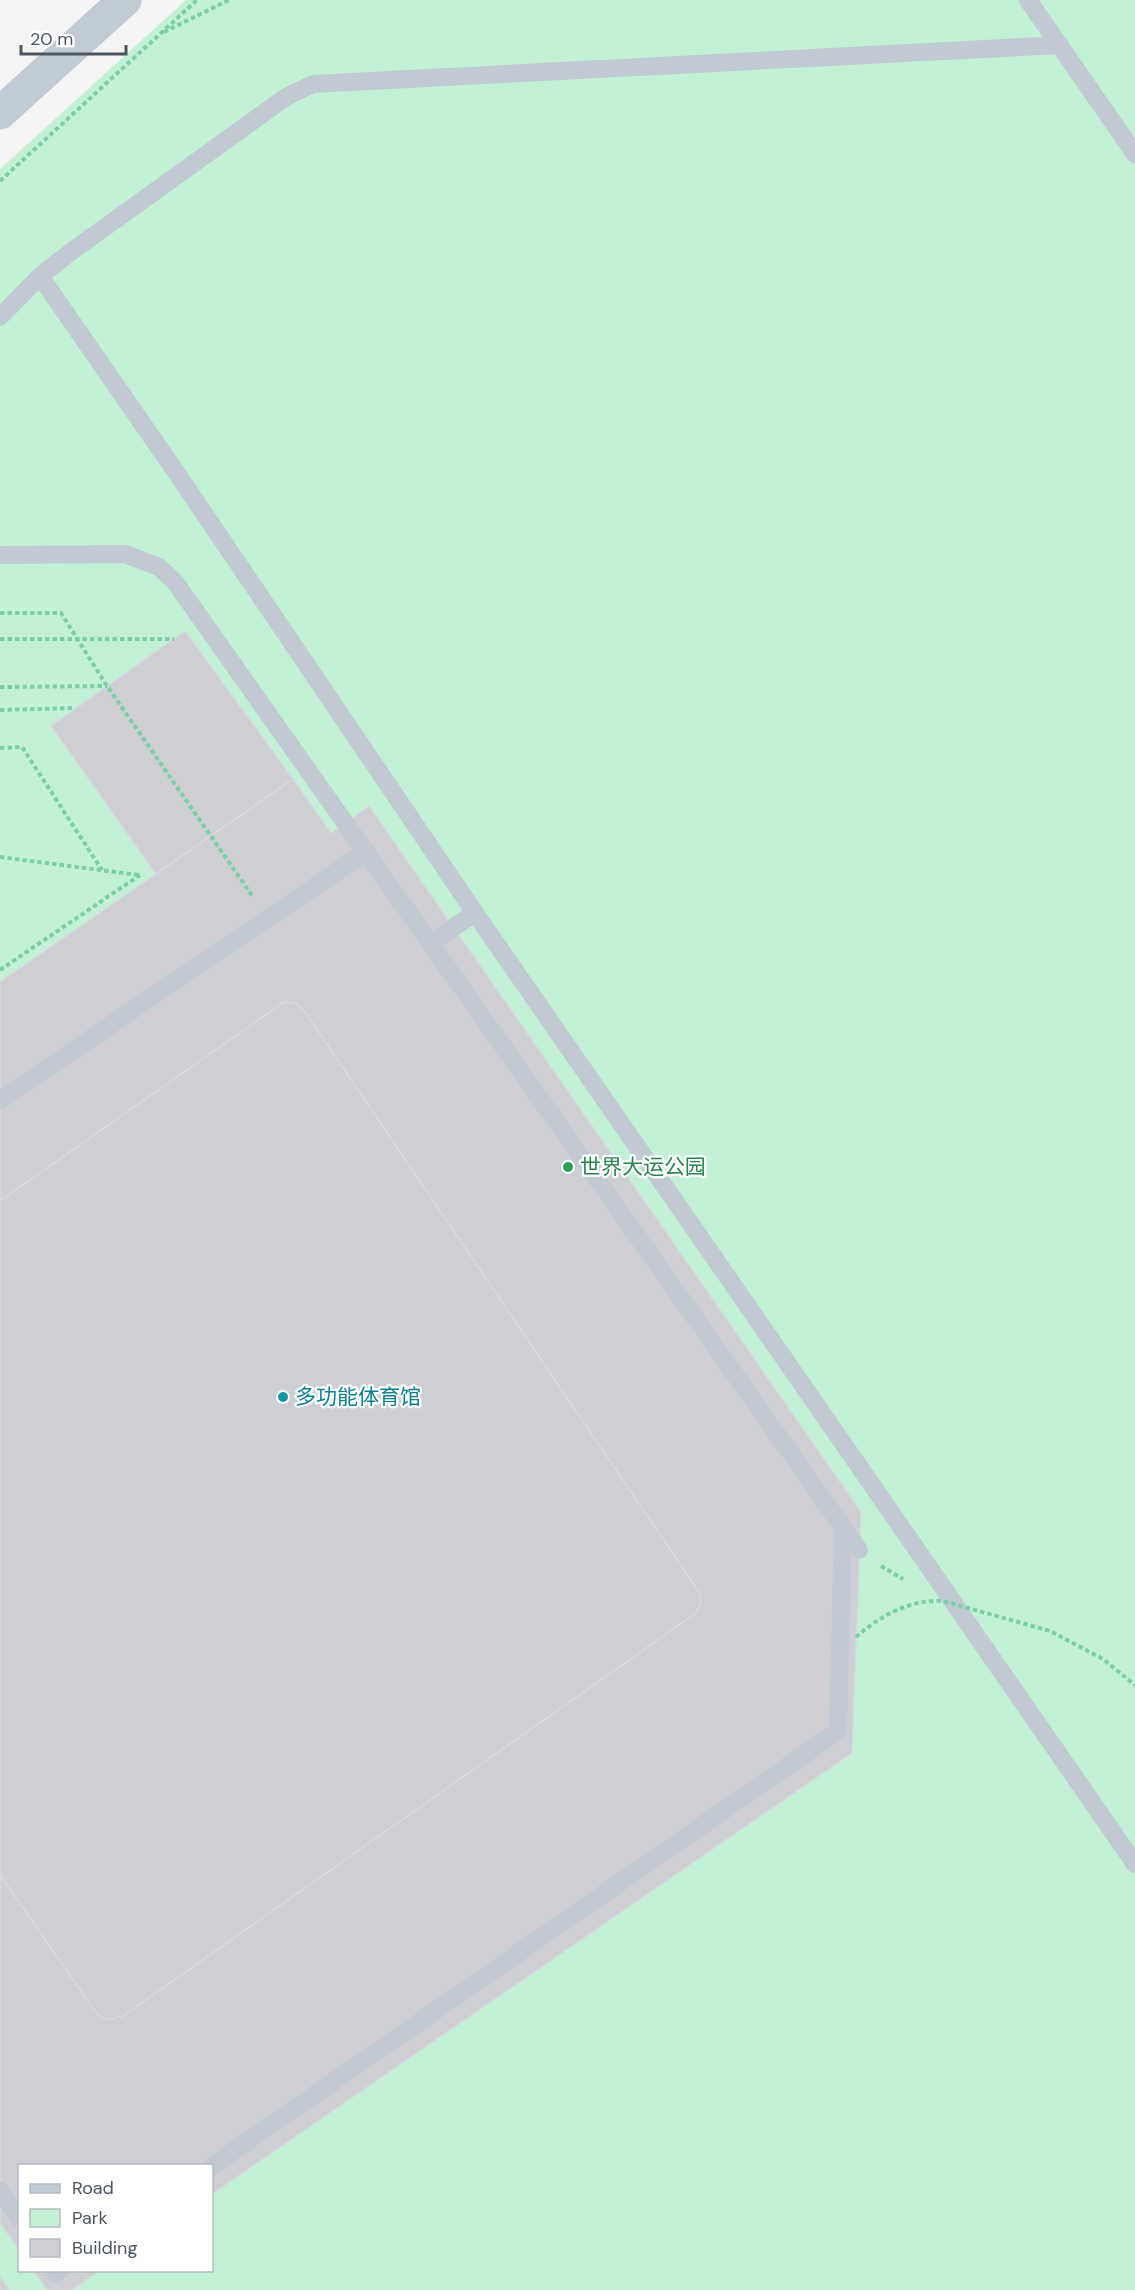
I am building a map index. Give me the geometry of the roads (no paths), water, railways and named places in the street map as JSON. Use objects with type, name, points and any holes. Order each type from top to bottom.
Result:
[{"type":"main road","points":[[0,113],[125,0]]},
{"type":"lane","points":[[1028,0],[1135,154]]},
{"type":"lane","points":[[0,317],[40,276],[286,97],[312,84],[1060,45]]},
{"type":"lane","points":[[40,276],[172,465],[475,912],[1135,1864]]},
{"type":"lane","points":[[0,555],[125,554],[159,567],[176,582],[859,1550]]},
{"type":"lane","points":[[0,1100],[367,851]]},
{"type":"lane","points":[[441,936],[475,912]]},
{"type":"lane","points":[[213,2165],[838,1731],[843,1528]]},
{"type":"lane","points":[[0,2191],[18,2217]]},
{"type":"place","name":"世界大运公园","points":[[568,1167]]},
{"type":"place","name":"多功能体育馆","points":[[283,1397]]}]
